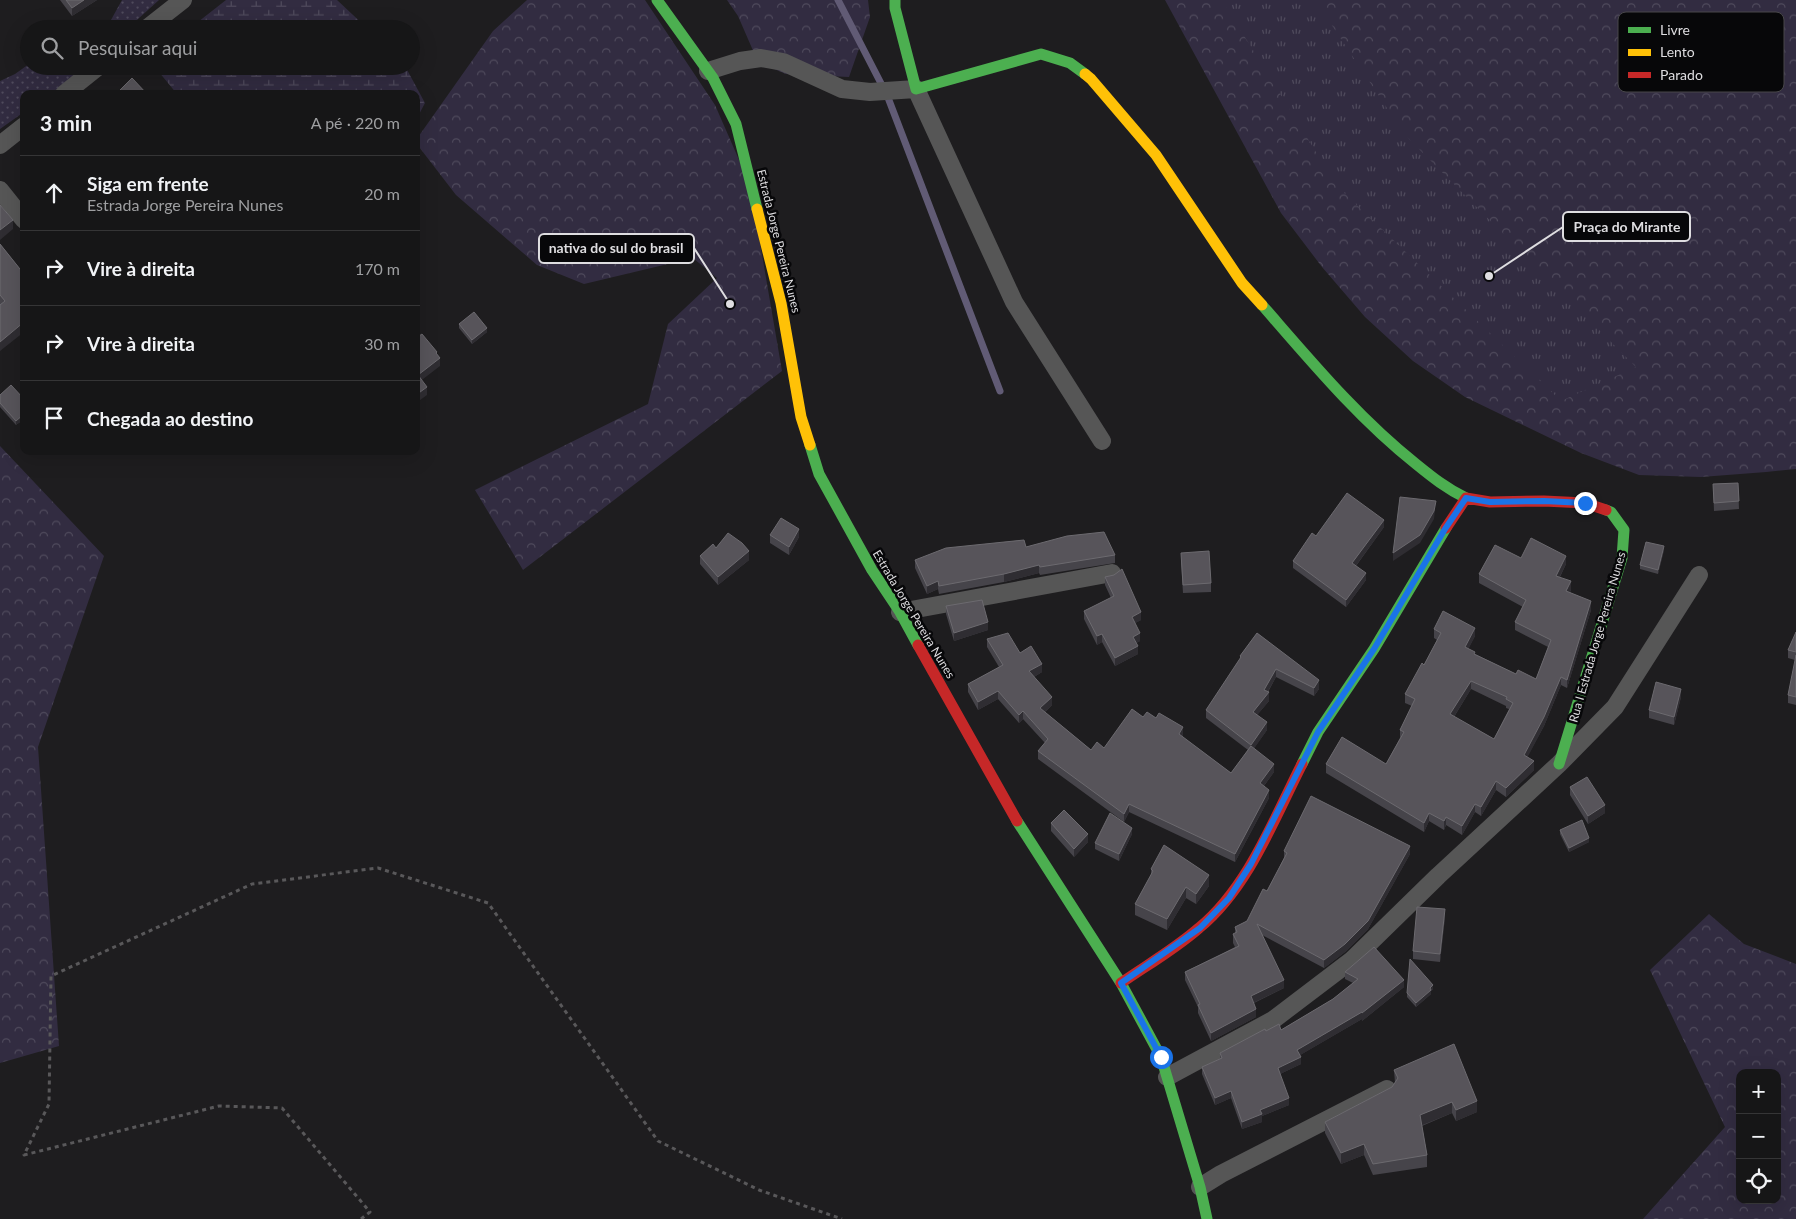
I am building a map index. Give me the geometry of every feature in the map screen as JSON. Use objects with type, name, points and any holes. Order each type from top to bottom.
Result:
[{"type":"street","points":[[157,20],[183,0]]},
{"type":"street","name":"Estrada Jorge Pereira Nunes","points":[[657,0],[708,71],[736,124],[781,303],[801,417],[819,474],[872,570],[900,612],[1013,814],[1121,983],[1161,1057],[1200,1187],[1207,1219]]},
{"type":"street","points":[[895,0],[895,8],[916,89],[1014,302],[1102,442]]},
{"type":"street","name":"Rua I Estrada Jorge Pereira Nunes","points":[[916,89],[1041,54],[1070,63],[1091,79],[1156,155],[1242,283],[1330,383],[1395,447],[1449,490],[1466,498],[1490,502],[1544,501],[1585,503],[1611,512],[1624,530],[1622,558],[1560,764]]},
{"type":"street","points":[[708,71],[740,61],[761,58],[783,62],[842,88],[870,92],[916,89]]},
{"type":"street","points":[[69,90],[88,75]]},
{"type":"street","points":[[0,145],[20,129]]},
{"type":"street","points":[[0,190],[20,215]]},
{"type":"street","points":[[1121,983],[1200,928],[1229,898],[1251,864],[1318,732],[1374,649],[1445,529],[1466,498]]},
{"type":"street","points":[[900,612],[1112,572]]},
{"type":"street","name":"Rua I Estrada Jorge Pereira Nunes","points":[[1167,1077],[1273,1020],[1352,960],[1438,876],[1560,764],[1615,707],[1699,575]]},
{"type":"street","points":[[1200,1187],[1220,1174],[1387,1089]]},
{"type":"path","points":[[361,1219],[370,1212],[282,1108],[219,1106],[24,1155],[49,1104],[51,976],[252,884],[378,868],[488,903],[658,1140],[759,1190],[842,1219]]},
{"type":"green space","points":[[122,0],[159,0],[137,20],[111,20]]},
{"type":"green space","points":[[226,0],[337,0],[358,20],[200,20]]},
{"type":"green space","points":[[527,0],[645,0],[715,105],[750,185],[782,371],[523,570],[475,490],[648,404],[668,324],[717,278],[693,258],[584,284],[537,265],[456,195],[420,148],[420,134],[493,31]]},
{"type":"green space","points":[[727,0],[868,0],[870,17],[849,77],[786,74],[758,62],[738,16]]},
{"type":"green space","points":[[1165,0],[1796,0],[1796,469],[1701,477],[1639,475],[1581,453],[1465,397],[1413,361],[1365,317],[1322,267],[1281,213]]},
{"type":"green space","points":[[1222,0],[1315,0],[1405,135],[1636,367],[1561,401],[1337,186]]},
{"type":"green space","points":[[20,70],[20,75],[77,75],[56,90],[20,90],[20,115],[0,129],[0,81]]},
{"type":"green space","points":[[161,75],[410,75],[418,90],[174,90]]},
{"type":"green space","points":[[420,94],[425,103],[420,112]]},
{"type":"green space","points":[[0,446],[104,556],[38,747],[59,1046],[0,1063]]},
{"type":"green space","points":[[1709,914],[1744,944],[1796,964],[1796,1219],[1643,1219],[1725,1127],[1650,970]]},
{"type":"building","points":[[66,0],[84,0],[72,8]]},
{"type":"building","points":[[132,78],[143,90],[120,90]]},
{"type":"building","points":[[0,205],[13,220],[0,230]]},
{"type":"building","points":[[0,244],[20,269],[20,325],[0,342],[0,305],[5,301],[0,295]]},
{"type":"building","points":[[474,312],[487,328],[472,340],[459,324]]},
{"type":"building","points":[[422,334],[440,358],[420,373],[420,335]]},
{"type":"building","points":[[420,378],[427,387],[420,392]]},
{"type":"building","points":[[11,385],[20,395],[20,418],[16,421],[0,403],[0,395]]},
{"type":"building","points":[[1738,483],[1739,501],[1714,503],[1713,484]]},
{"type":"building","points":[[1347,493],[1384,520],[1352,563],[1366,573],[1346,600],[1293,561],[1312,533],[1316,536]]},
{"type":"building","points":[[1400,497],[1436,501],[1434,511],[1420,535],[1393,553]]},
{"type":"building","points":[[781,518],[799,529],[789,547],[770,535]]},
{"type":"building","points":[[1104,532],[1115,555],[1040,567],[1039,565],[1004,574],[939,586],[938,581],[927,586],[915,560],[946,548],[1024,540],[1026,547],[1067,536]]},
{"type":"building","points":[[728,533],[742,543],[749,551],[718,577],[700,556],[713,544],[716,548]]},
{"type":"building","points":[[1531,538],[1566,556],[1556,576],[1571,581],[1566,591],[1591,601],[1567,680],[1561,677],[1544,717],[1524,755],[1534,761],[1506,788],[1496,781],[1481,807],[1475,804],[1462,826],[1446,817],[1444,821],[1429,813],[1424,823],[1326,764],[1342,737],[1386,764],[1404,732],[1400,730],[1415,699],[1405,694],[1422,663],[1424,665],[1441,633],[1434,629],[1443,611],[1475,628],[1465,647],[1475,652],[1474,654],[1516,674],[1518,670],[1536,679],[1551,640],[1515,622],[1526,600],[1479,574],[1495,545],[1521,558]],"holes":[[[1471,681],[1507,697],[1506,699],[1513,703],[1494,739],[1450,714]]]},
{"type":"building","points":[[1646,542],[1664,546],[1658,570],[1640,565]]},
{"type":"building","points":[[1209,551],[1211,583],[1183,585],[1181,553]]},
{"type":"building","points":[[1122,569],[1141,612],[1132,617],[1140,633],[1133,637],[1138,646],[1115,658],[1102,634],[1097,636],[1084,611],[1114,596],[1105,577],[1114,575]]},
{"type":"building","points":[[982,600],[988,622],[954,633],[946,606]]},
{"type":"building","points":[[1796,632],[1796,652],[1788,650]]},
{"type":"building","points":[[1008,633],[1020,653],[1031,646],[1042,664],[1029,671],[1052,697],[1040,708],[1091,750],[1097,742],[1104,748],[1132,709],[1143,717],[1147,712],[1156,718],[1159,713],[1183,727],[1179,734],[1231,773],[1251,746],[1274,764],[1260,783],[1269,790],[1235,854],[1129,804],[1124,814],[1038,751],[1048,739],[1023,711],[1019,715],[998,691],[978,702],[968,684],[1003,665],[987,639]]},
{"type":"building","points":[[1257,633],[1319,680],[1314,688],[1276,669],[1264,690],[1269,692],[1253,712],[1267,722],[1251,745],[1206,710]]},
{"type":"building","points":[[1796,655],[1796,697],[1788,695]]},
{"type":"building","points":[[1656,682],[1681,689],[1674,717],[1649,710]]},
{"type":"building","points":[[1587,777],[1605,805],[1588,816],[1570,787]]},
{"type":"building","points":[[1311,796],[1410,846],[1368,921],[1345,944],[1324,960],[1257,924],[1284,980],[1251,996],[1256,1009],[1211,1033],[1185,972],[1239,946],[1233,934],[1237,932],[1235,927],[1247,921],[1263,889],[1267,891],[1287,853],[1284,851]]},
{"type":"building","points":[[1064,810],[1088,834],[1074,849],[1051,823]]},
{"type":"building","points":[[1110,813],[1132,828],[1119,854],[1095,843]]},
{"type":"building","points":[[1582,820],[1589,838],[1569,848],[1560,830]]},
{"type":"building","points":[[1164,845],[1209,875],[1196,894],[1186,887],[1167,919],[1135,904],[1153,871],[1151,869]]},
{"type":"building","points":[[1417,907],[1445,909],[1440,954],[1413,951]]},
{"type":"building","points":[[1374,947],[1404,980],[1362,1013],[1297,1050],[1301,1057],[1278,1068],[1289,1098],[1260,1110],[1262,1114],[1242,1122],[1231,1091],[1215,1098],[1202,1067],[1222,1058],[1220,1053],[1265,1029],[1266,1031],[1279,1024],[1281,1030],[1333,999],[1358,979],[1345,972]]},
{"type":"building","points":[[1410,959],[1433,985],[1430,988],[1431,990],[1416,1003],[1407,993]]},
{"type":"building","points":[[1454,1044],[1477,1101],[1456,1110],[1452,1102],[1420,1115],[1427,1155],[1373,1164],[1364,1144],[1341,1153],[1325,1122],[1392,1087],[1398,1078],[1394,1070]]},
{"type":"waterway","points":[[838,0],[887,95],[1000,391]]},
{"type":"traffic: fast","points":[[657,0],[713,78],[736,124],[757,209]]},
{"type":"traffic: fast","points":[[895,0],[895,8],[916,89],[1041,54],[1070,63],[1085,74]]},
{"type":"traffic: fast","points":[[1262,305],[1335,388],[1374,427],[1428,474],[1466,498]]},
{"type":"traffic: fast","points":[[810,445],[819,474],[872,570],[900,612],[918,645]]},
{"type":"traffic: fast","points":[[1559,764],[1622,558],[1624,530],[1611,512],[1606,510]]},
{"type":"traffic: fast","points":[[1302,764],[1318,732],[1374,649],[1446,528]]},
{"type":"traffic: fast","points":[[1017,821],[1121,983],[1161,1057],[1200,1187],[1207,1219]]},
{"type":"traffic: slow","points":[[1085,74],[1156,155],[1242,283],[1262,305]]},
{"type":"traffic: slow","points":[[757,209],[781,303],[801,417],[810,445]]},
{"type":"traffic: jam","points":[[1446,528],[1466,498],[1490,502],[1544,501],[1585,503],[1606,510]]},
{"type":"traffic: jam","points":[[918,645],[1017,821]]},
{"type":"traffic: jam","points":[[1121,983],[1190,936],[1216,912],[1232,893],[1246,873],[1270,830],[1302,764]]},
{"type":"place","name":"Praça do Mirante","points":[[1489,276]]},
{"type":"place","name":"nativa do sul do brasil","points":[[730,304]]},
{"type":"route","points":[[1161,1057],[1121,983],[1200,928],[1229,898],[1251,864],[1318,732],[1374,649],[1445,529],[1466,498],[1490,502],[1544,501],[1585,503]]}]
